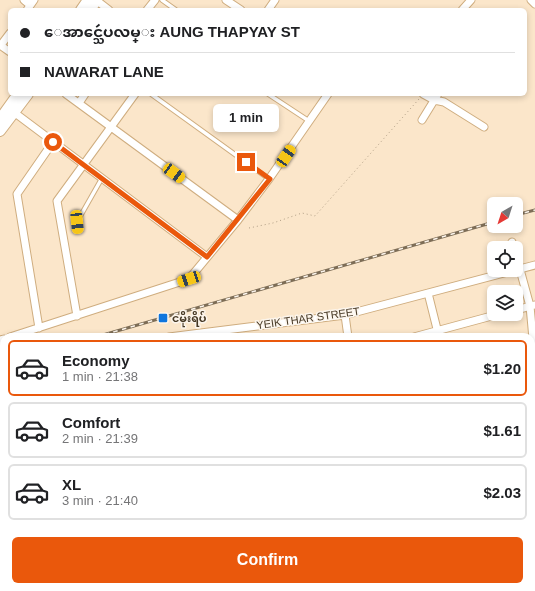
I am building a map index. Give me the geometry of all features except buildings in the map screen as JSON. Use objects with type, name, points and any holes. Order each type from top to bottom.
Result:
[{"type":"main road","points":[[84,8],[94,0]]},
{"type":"main road","points":[[0,131],[17,96]]},
{"type":"main road","points":[[0,119],[26,96]]},
{"type":"street","points":[[24,0],[30,5]]},
{"type":"street","points":[[94,0],[107,8]]},
{"type":"street","points":[[149,8],[155,0]]},
{"type":"street","points":[[226,0],[238,8]]},
{"type":"street","points":[[464,8],[471,0]]},
{"type":"street","points":[[531,0],[535,4]]},
{"type":"street","points":[[0,45],[8,35]]},
{"type":"street","points":[[69,96],[238,220]]},
{"type":"street","points":[[78,103],[83,96]]},
{"type":"street","points":[[77,316],[57,201],[134,96]]},
{"type":"street","points":[[23,333],[189,279],[270,179],[327,96]]},
{"type":"street","points":[[422,120],[436,97],[484,127]]},
{"type":"street","points":[[11,110],[207,257]]},
{"type":"street","points":[[39,328],[17,194],[53,142]]},
{"type":"street","name":"YEIK THAR STREET","points":[[523,268],[535,265]]},
{"type":"street","name":"YEIK THAR STREET","points":[[194,333],[345,315],[487,277]]},
{"type":"street","points":[[521,277],[533,305],[532,333]]},
{"type":"street","points":[[428,293],[438,333]]},
{"type":"street","points":[[523,308],[533,305]]},
{"type":"street","points":[[345,315],[347,333]]},
{"type":"street","points":[[441,333],[487,318]]},
{"type":"lane","points":[[162,0],[173,8]]},
{"type":"lane","points":[[154,96],[270,179]]},
{"type":"lane","points":[[271,96],[310,121]]},
{"type":"lane","points":[[78,230],[77,222],[102,178]]},
{"type":"path","points":[[249,228],[273,223],[302,213],[315,216],[421,96]]},
{"type":"railway","points":[[523,213],[535,210]]},
{"type":"railway","points":[[110,333],[487,224]]},
{"type":"place","name":"ငမိုးရိပ်","points":[[163,318]]},
{"type":"route","points":[[53,142],[207,257],[270,179],[246,162]]}]
